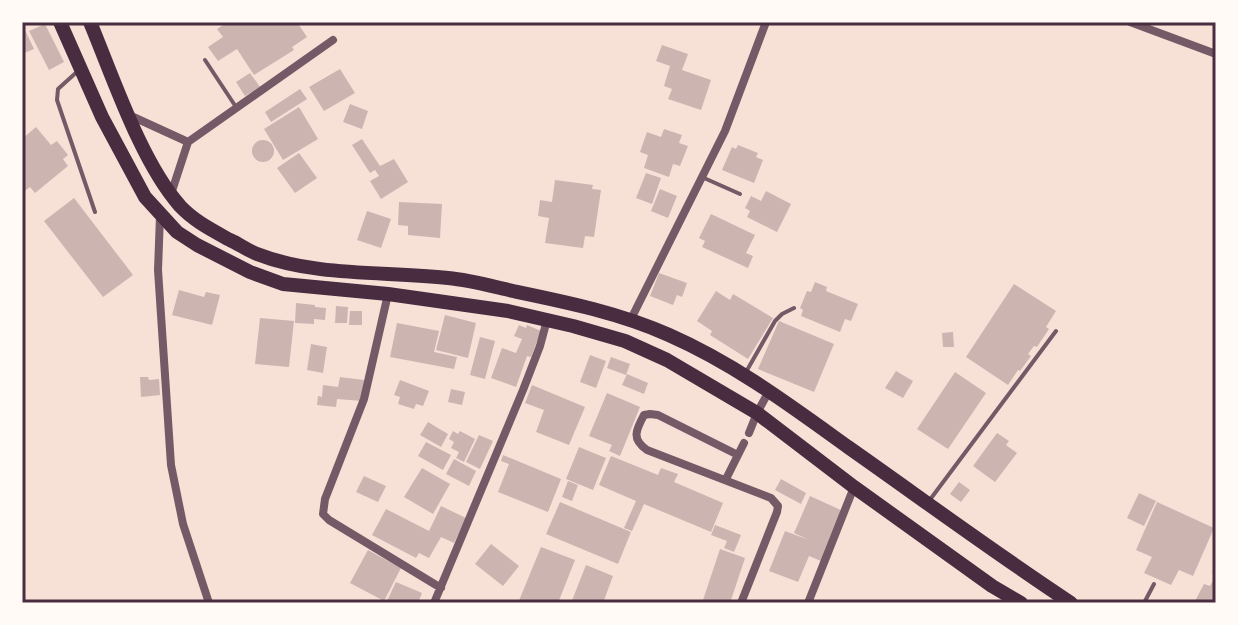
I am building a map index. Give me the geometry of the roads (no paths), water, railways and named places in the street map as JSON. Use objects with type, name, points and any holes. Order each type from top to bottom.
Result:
[{"type":"highway","points":[[60,22],[102,117],[145,197],[177,232],[197,245],[250,272],[283,284],[388,294],[508,311],[625,341],[667,360],[757,413],[854,487],[992,586],[1021,603]]},
{"type":"highway","points":[[90,22],[143,146],[171,194],[194,219],[211,230],[257,254],[292,264],[450,278],[631,319],[705,352],[745,375],[1071,603]]},
{"type":"street","points":[[631,319],[725,131],[766,22]]},
{"type":"street","points":[[1130,22],[1216,54]]},
{"type":"street","points":[[171,194],[188,142],[333,40]]},
{"type":"street","points":[[129,115],[188,142]]},
{"type":"street","points":[[160,216],[158,270],[171,465],[183,524],[209,603]]},
{"type":"street","points":[[388,294],[364,399],[325,499],[323,514],[441,588]]},
{"type":"street","points":[[434,603],[523,390],[547,320]]},
{"type":"street","points":[[749,433],[769,391]]},
{"type":"street","points":[[738,455],[658,415],[644,415],[635,432],[640,445],[647,450],[771,498],[778,506],[741,603]]},
{"type":"street","points":[[726,479],[744,443]]},
{"type":"street","points":[[808,603],[854,487]]},
{"type":"lane","points":[[205,60],[237,109]]},
{"type":"lane","points":[[80,68],[58,89],[57,100],[95,212]]},
{"type":"lane","points":[[702,177],[740,194]]},
{"type":"lane","points":[[745,375],[775,321],[794,308]]},
{"type":"lane","points":[[927,503],[1056,331]]},
{"type":"lane","points":[[1144,603],[1154,584]]}]
